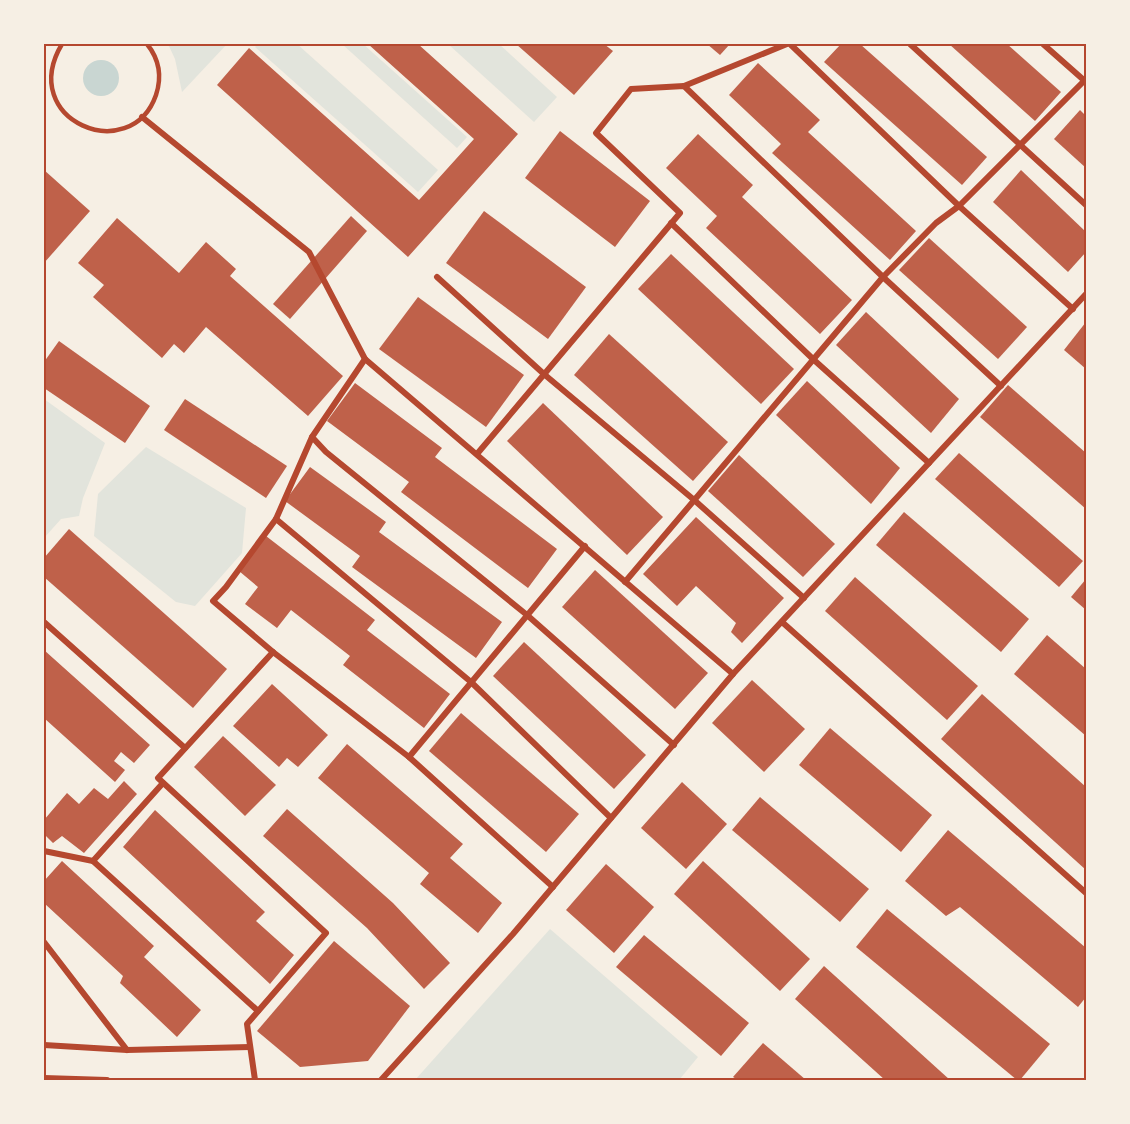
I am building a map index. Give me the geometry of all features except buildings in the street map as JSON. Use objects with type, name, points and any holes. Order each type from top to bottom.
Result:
[{"type":"street","points":[[477,454],[680,213],[596,134],[630,89],[684,86],[789,44],[959,206],[1073,309]]},
{"type":"street","points":[[910,44],[1086,205]]},
{"type":"street","points":[[625,582],[883,277],[1086,81],[1044,44]]},
{"type":"street","points":[[684,86],[883,277],[1001,386]]},
{"type":"street","points":[[142,117],[309,252],[365,358],[734,674]]},
{"type":"street","points":[[671,223],[814,360],[929,463]]},
{"type":"street","points":[[436,277],[545,375],[693,500],[804,598]]},
{"type":"street","points":[[381,1080],[513,934],[734,674],[1086,294]]},
{"type":"street","points":[[365,358],[312,436],[276,519],[213,601],[273,652],[409,757],[553,886]]},
{"type":"street","points":[[312,436],[326,453],[527,615],[674,745]]},
{"type":"street","points":[[276,519],[471,682],[611,818]]},
{"type":"street","points":[[409,757],[585,546]]},
{"type":"street","points":[[44,622],[185,748]]},
{"type":"street","points":[[782,622],[1086,892]]},
{"type":"street","points":[[255,1080],[247,1024],[326,933],[158,778],[273,652]]},
{"type":"street","points":[[93,861],[163,783]]},
{"type":"street","points":[[44,850],[93,861],[258,1011]]},
{"type":"street","points":[[44,942],[127,1050]]},
{"type":"street","points":[[44,1044],[127,1050],[250,1047]]},
{"type":"street","points":[[44,1078],[107,1080]]},
{"type":"lane","points":[[62,44],[53,60],[50,78],[54,95],[62,111],[84,127],[110,132],[127,127],[142,117],[153,103],[159,86],[159,68],[153,51],[147,44]]},
{"type":"shaded area","points":[[168,44],[227,44],[182,92],[175,59]]},
{"type":"shaded area","points":[[258,44],[297,44],[438,170],[418,192],[255,47]]},
{"type":"shaded area","points":[[342,44],[363,44],[467,137],[457,148]]},
{"type":"shaded area","points":[[448,44],[499,44],[557,97],[534,122]]},
{"type":"shaded area","points":[[101,60],[114,65],[119,78],[114,91],[101,96],[88,91],[83,78],[88,65]]},
{"type":"shaded area","points":[[44,399],[105,443],[83,498],[79,516],[61,519],[44,538]]},
{"type":"shaded area","points":[[146,447],[246,508],[242,553],[195,606],[176,602],[94,536],[98,494]]},
{"type":"shaded area","points":[[550,929],[698,1057],[679,1080],[415,1080]]}]
